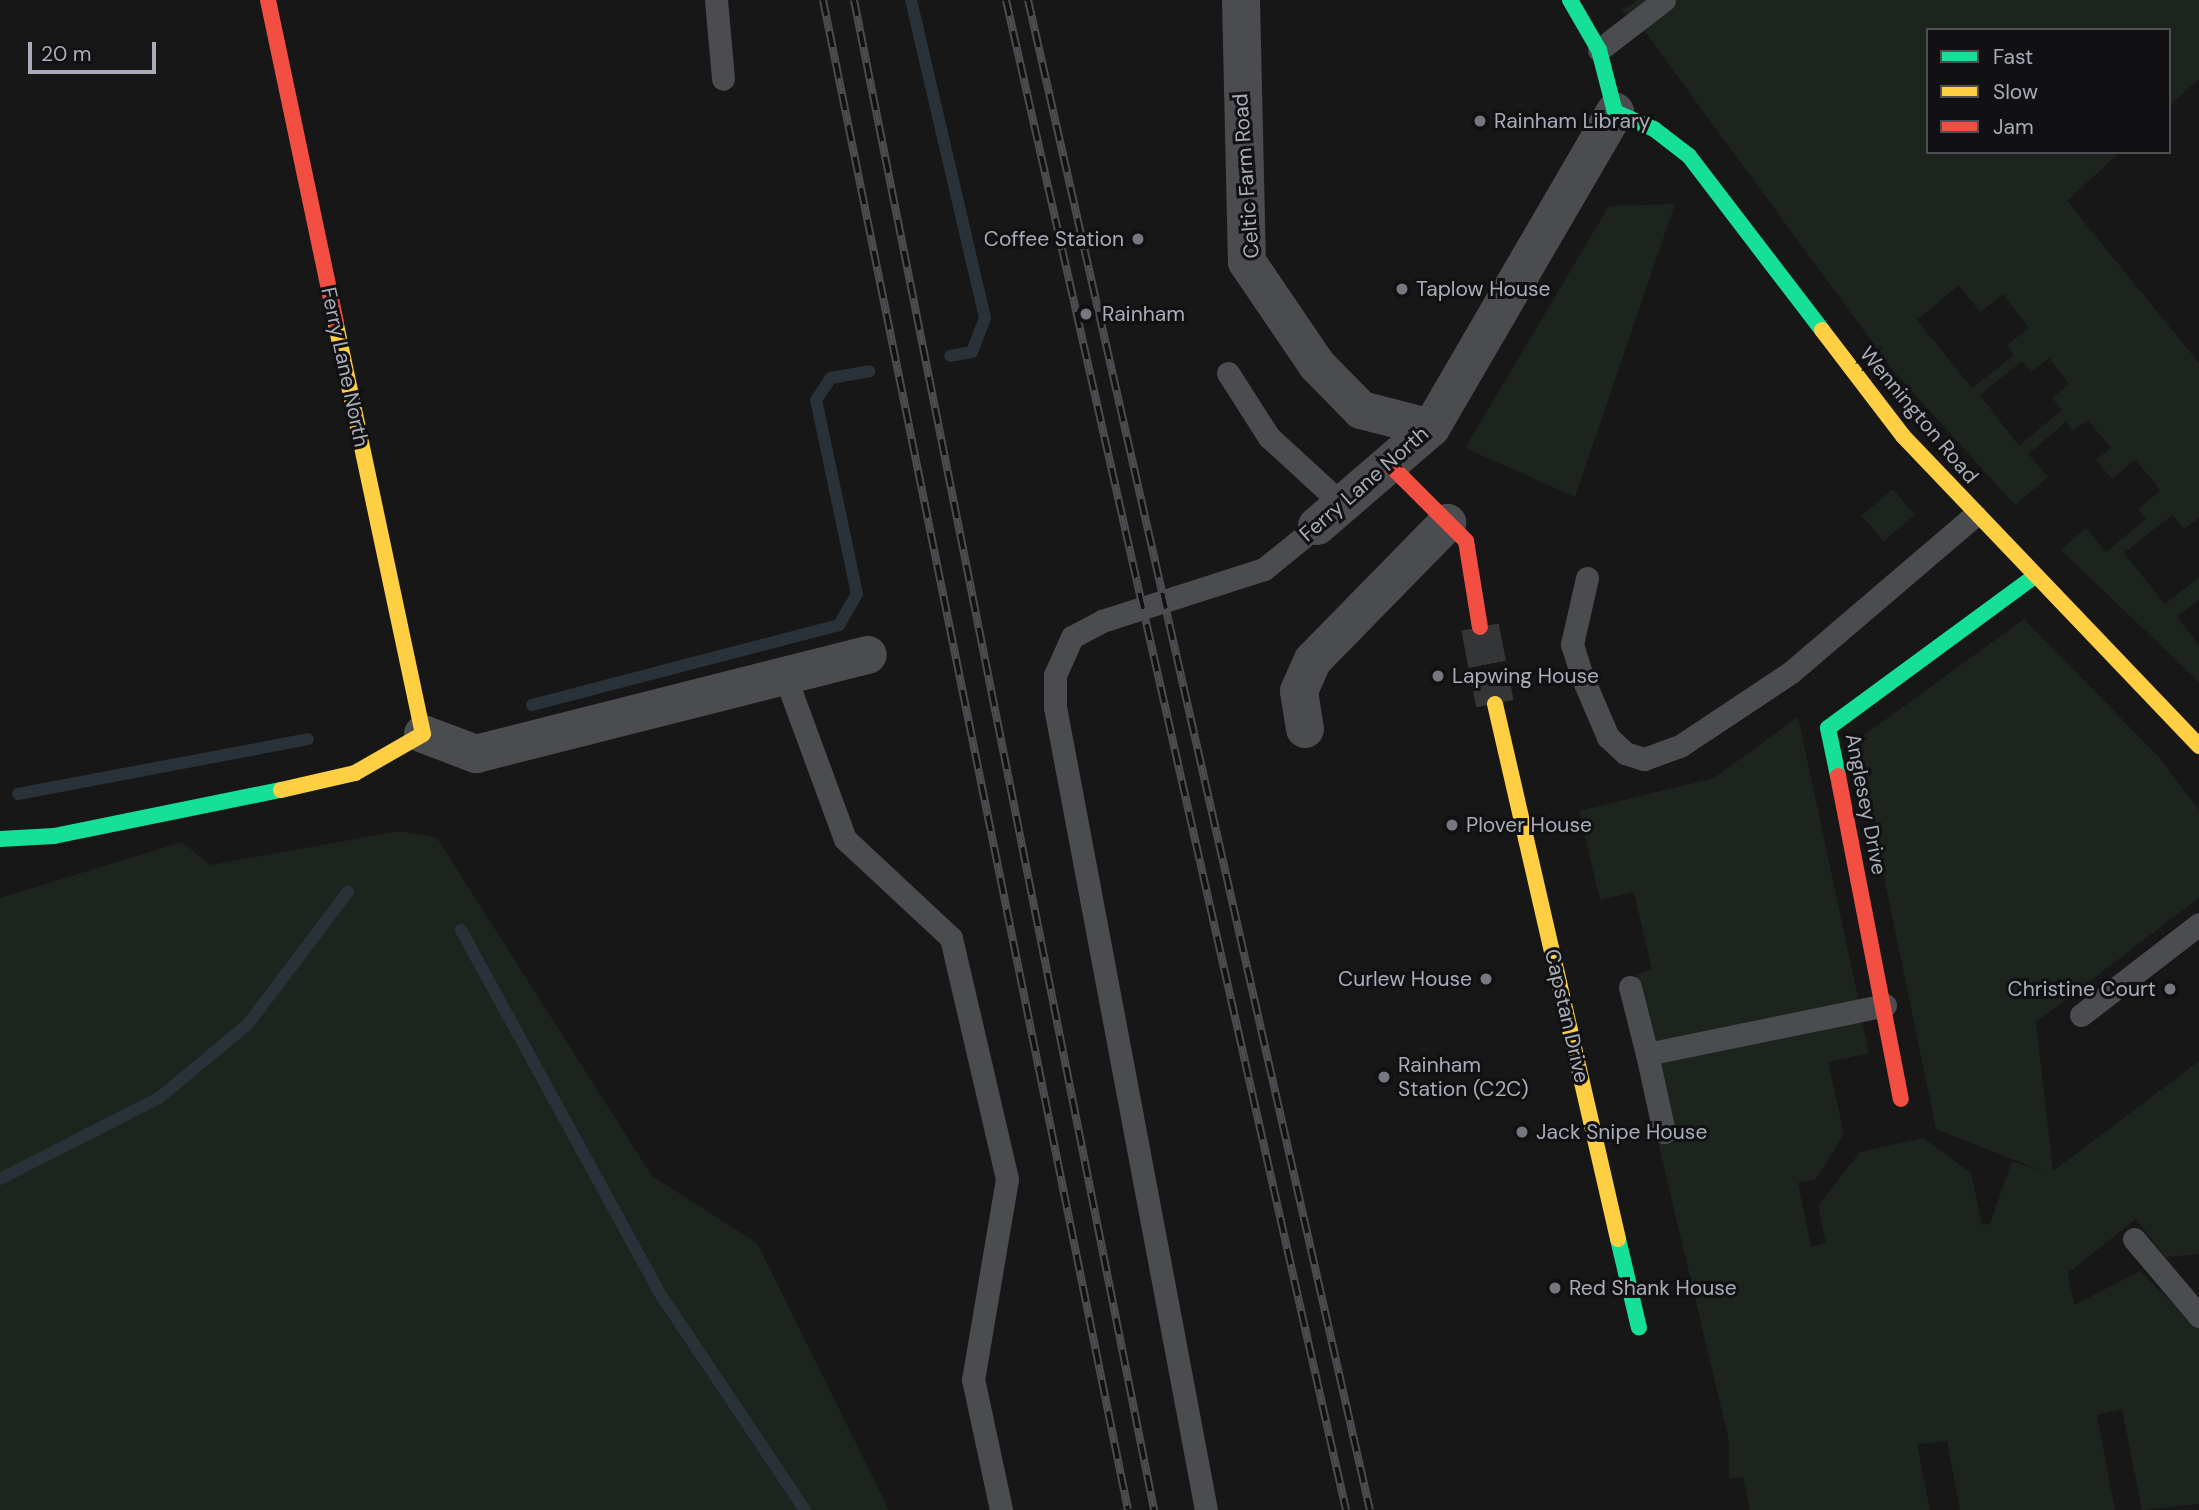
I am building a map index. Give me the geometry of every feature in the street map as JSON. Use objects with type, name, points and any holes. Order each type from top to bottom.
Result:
[{"type":"street","name":"Ferry Lane North","points":[[268,0],[422,734]]},
{"type":"street","name":"Celtic Farm Road","points":[[1241,0],[1247,262],[1317,365],[1361,411],[1431,428]]},
{"type":"street","points":[[1570,0],[1599,50],[1615,112]]},
{"type":"street","name":"Ferry Lane North","points":[[1330,516],[1391,466],[1431,428],[1615,112]]},
{"type":"street","name":"Wennington Road","points":[[1615,112],[1654,129],[1689,156],[1903,436],[2199,746]]},
{"type":"street","points":[[1391,466],[1466,541],[1480,627]]},
{"type":"street","points":[[1305,729],[1299,691],[1313,660],[1447,523]]},
{"type":"street","name":"Anglesey Drive","points":[[1901,1099],[1885,1005],[1828,728],[2035,576]]},
{"type":"street","points":[[0,839],[54,835],[322,782],[355,773],[422,734],[476,754],[868,655]]},
{"type":"street","name":"Capstan Drive","points":[[1495,704],[1639,1328]]},
{"type":"lane","points":[[716,0],[723,79]]},
{"type":"lane","points":[[1599,50],[1664,0]]},
{"type":"lane","points":[[1228,373],[1269,437],[1330,516]]},
{"type":"lane","points":[[1587,578],[1572,645],[1581,674],[1608,737],[1625,753],[1644,759],[1680,746],[1790,673],[1976,515]]},
{"type":"lane","name":"Ferry Lane North","points":[[1206,1510],[1055,707],[1055,675],[1072,637],[1102,621],[1264,569],[1330,516]]},
{"type":"lane","points":[[785,676],[845,839],[951,938],[1007,1179],[973,1379],[1001,1510]]},
{"type":"lane","points":[[2081,1015],[2199,924]]},
{"type":"lane","points":[[1630,987],[1664,1132]]},
{"type":"lane","points":[[1647,1054],[1885,1005]]},
{"type":"lane","points":[[2134,1239],[2199,1316]]},
{"type":"shaded area","points":[[1638,0],[2199,0],[2199,79],[2171,104],[2171,28],[1926,28],[1926,154],[2118,154],[2067,201],[2199,363],[2199,518],[2184,529],[2172,515],[2124,553],[2165,604],[2199,577],[2199,599],[2177,617],[2199,645],[2199,682],[2061,550],[2086,528],[2106,552],[2146,519],[2138,509],[2160,491],[2150,477],[2135,460],[2112,479],[2096,460],[2111,448],[2088,420],[2073,431],[2066,422],[2028,454],[2048,477],[2015,505],[1892,369],[1637,21],[1621,10]],"holes":[[[1959,285],[1980,312],[2003,294],[2029,328],[2007,345],[2014,355],[1972,388],[1917,320]],[[2049,358],[2069,384],[2052,398],[2062,410],[2019,446],[1980,395],[2022,361],[2031,372]]]},
{"type":"shaded area","points":[[1675,204],[1575,497],[1465,448],[1609,206]]},
{"type":"shaded area","points":[[1893,489],[1915,515],[1883,541],[1862,515]]},
{"type":"shaded area","points":[[2024,619],[2157,755],[2199,810],[2199,898],[2036,1022],[2053,1171],[2199,1061],[2199,1254],[2165,1257],[2136,1219],[2068,1273],[2074,1305],[2140,1271],[2199,1329],[2199,1504],[2142,1510],[2122,1409],[2097,1415],[2115,1510],[1960,1510],[1947,1441],[1917,1444],[1930,1510],[1750,1510],[1743,1477],[1729,1479],[1729,1441],[1658,1142],[1676,1138],[1658,1061],[1861,1017],[1869,1053],[1828,1062],[1844,1134],[1816,1179],[1798,1183],[1811,1247],[1826,1243],[1818,1206],[1860,1152],[1923,1138],[1971,1173],[1982,1225],[1990,1224],[2012,1161],[2052,1175],[1936,1129],[1856,741]]},
{"type":"shaded area","points":[[1798,717],[1859,1002],[1650,1047],[1636,974],[1652,970],[1634,892],[1600,900],[1579,811],[1714,778]]},
{"type":"shaded area","points":[[400,831],[437,838],[652,1176],[757,1243],[889,1510],[0,1510],[0,898],[182,842],[210,865]]},
{"type":"waterway","points":[[911,0],[985,318],[972,352],[950,356]]},
{"type":"waterway","points":[[532,705],[839,625],[857,594],[816,400],[831,378],[869,371]]},
{"type":"waterway","points":[[18,794],[308,739]]},
{"type":"waterway","points":[[0,1179],[159,1098],[248,1024],[348,892]]},
{"type":"waterway","points":[[461,930],[659,1292],[805,1510]]},
{"type":"tunnel","points":[[1480,627],[1495,704]]},
{"type":"railway","points":[[823,0],[1128,1510]]},
{"type":"railway","points":[[854,0],[1154,1510]]},
{"type":"railway","points":[[1006,0],[1346,1510]]},
{"type":"railway","points":[[1028,0],[1370,1510]]},
{"type":"traffic: fast","points":[[1570,0],[1599,50],[1615,112],[1654,129],[1689,156],[1822,330]]},
{"type":"traffic: fast","points":[[1838,776],[1828,728],[2035,576]]},
{"type":"traffic: fast","points":[[0,839],[54,836],[281,790]]},
{"type":"traffic: fast","points":[[1618,1239],[1639,1328]]},
{"type":"traffic: slow","points":[[281,790],[355,773],[423,734],[336,323]]},
{"type":"traffic: slow","points":[[1822,330],[1903,436],[2199,746]]},
{"type":"traffic: slow","points":[[1495,704],[1618,1239]]},
{"type":"traffic: jam","points":[[268,0],[336,323]]},
{"type":"traffic: jam","points":[[1391,466],[1466,541],[1480,627]]},
{"type":"traffic: jam","points":[[1838,776],[1901,1099]]},
{"type":"place","name":"Rainham Library","points":[[1480,121]]},
{"type":"place","name":"Coffee Station","points":[[1138,239]]},
{"type":"place","name":"Taplow House","points":[[1402,289]]},
{"type":"place","name":"Rainham","points":[[1086,314]]},
{"type":"place","name":"Lapwing House","points":[[1438,676]]},
{"type":"place","name":"Plover House","points":[[1452,825]]},
{"type":"place","name":"Curlew House","points":[[1486,979]]},
{"type":"place","name":"Christine Court","points":[[2170,989]]},
{"type":"place","name":"Rainham Station (C2C)","points":[[1384,1077]]},
{"type":"place","name":"Jack Snipe House","points":[[1522,1132]]},
{"type":"place","name":"Red Shank House","points":[[1555,1288]]}]
